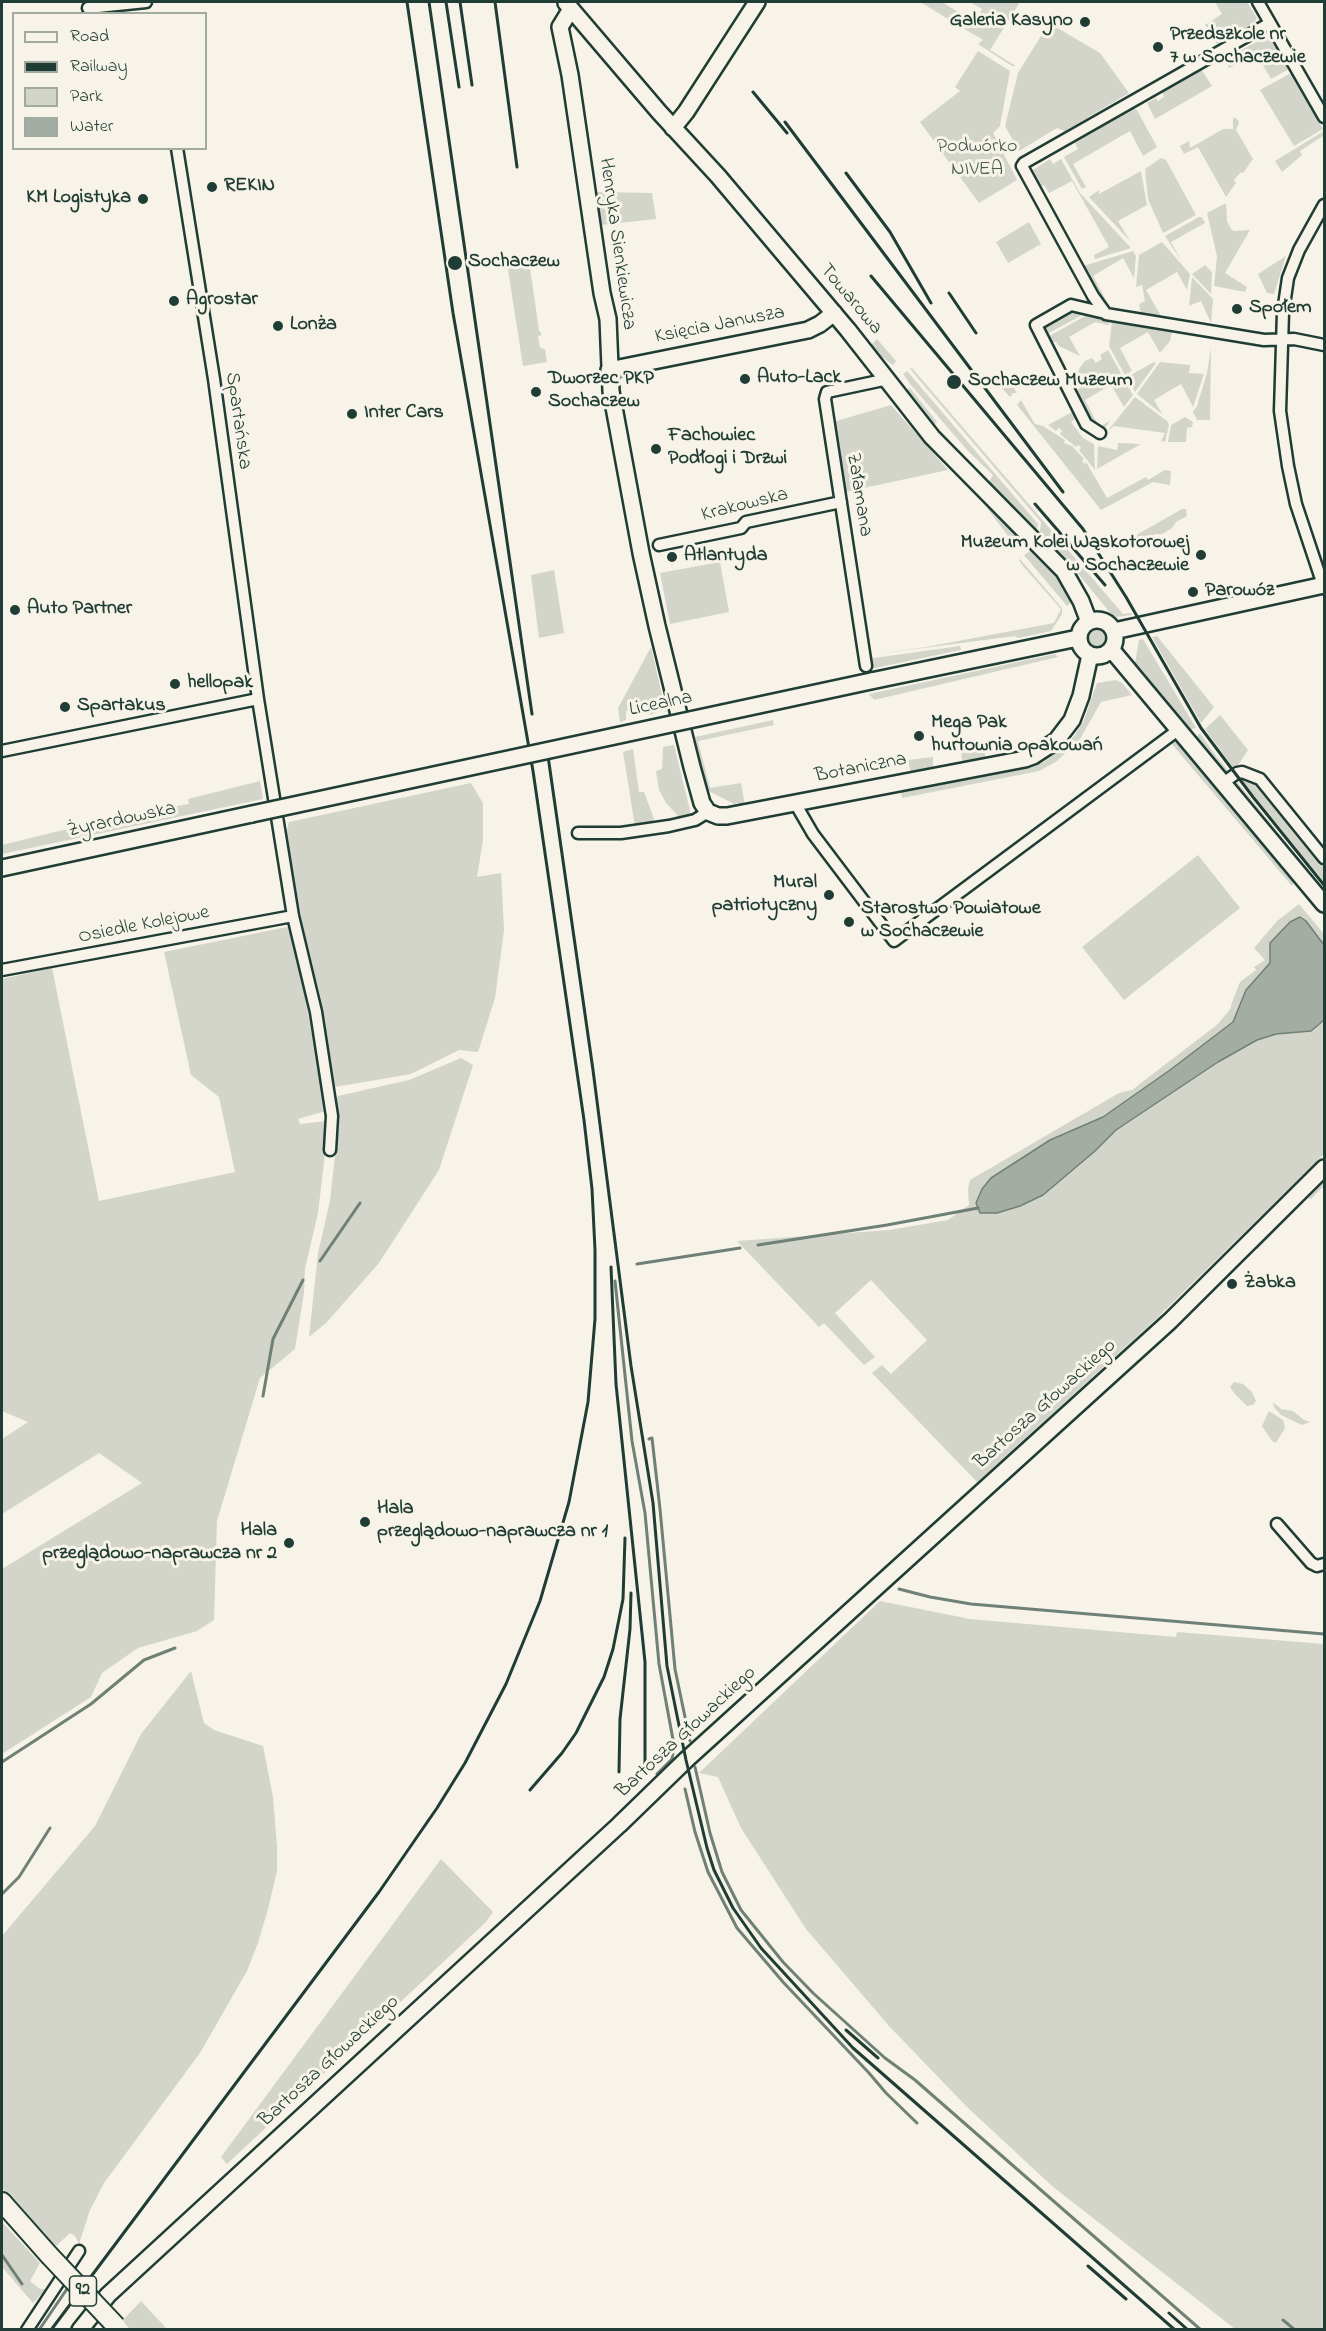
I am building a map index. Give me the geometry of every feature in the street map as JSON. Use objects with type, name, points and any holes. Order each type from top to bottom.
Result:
[{"type":"main road","name":"92","points":[[2,2202],[117,2328]]},
{"type":"street","points":[[88,8],[146,2]]},
{"type":"street","points":[[673,128],[686,112],[757,2]]},
{"type":"street","points":[[1257,2],[1324,117]]},
{"type":"street","name":"Towarowa","points":[[568,5],[834,313],[939,444],[1064,571],[1082,601],[1089,622]]},
{"type":"street","name":"Henryka Sienkiewicza","points":[[568,5],[560,27],[570,75],[609,336],[611,391],[641,553],[702,803],[708,812]]},
{"type":"street","points":[[1106,314],[1088,287],[1023,164],[1270,23]]},
{"type":"street","name":"Spartańska","points":[[177,150],[214,379],[258,699],[293,916]]},
{"type":"street","points":[[1114,631],[1324,586],[1296,504],[1280,411],[1281,339],[1288,278],[1299,250],[1324,205]]},
{"type":"street","points":[[1088,287],[1082,297],[1036,325],[1086,424],[1100,433]]},
{"type":"street","points":[[1071,305],[1106,314],[1264,340],[1281,339],[1324,345]]},
{"type":"street","name":"Księcia Janusza","points":[[609,370],[808,330],[834,313]]},
{"type":"street","name":"Załamana","points":[[866,666],[825,395],[828,392],[888,379]]},
{"type":"street","name":"Krakowska","points":[[658,545],[741,528],[746,522],[841,502]]},
{"type":"street","points":[[1103,621],[1114,631],[1115,640],[1111,649],[1102,656],[1090,655],[1082,648],[1078,638],[1080,631],[1089,622],[1103,621]]},
{"type":"street","name":"Licealna","points":[[680,717],[1078,638]]},
{"type":"street","points":[[1111,649],[1324,904]]},
{"type":"street","name":"Botaniczna","points":[[578,833],[621,833],[640,830],[695,820],[708,812],[718,816],[727,816],[1025,759],[1056,741],[1072,720],[1084,687],[1090,655]]},
{"type":"street","name":"Licealna","points":[[252,814],[865,680]]},
{"type":"street","points":[[2,751],[258,699]]},
{"type":"street","points":[[795,803],[813,834],[894,941],[1178,730]]},
{"type":"street","points":[[1223,783],[1242,772],[1260,778],[1324,858]]},
{"type":"street","name":"Żyrardowska","points":[[2,868],[252,814]]},
{"type":"street","points":[[293,916],[316,1012],[332,1116],[330,1150]]},
{"type":"street","name":"Osiedle Kolejowe","points":[[2,970],[293,916]]},
{"type":"street","name":"Bartosza Głowackiego","points":[[80,2330],[108,2295],[619,1825],[686,1760],[1170,1321],[1324,1168]]},
{"type":"street","points":[[1277,1524],[1306,1559],[1317,1566],[1324,1564]]},
{"type":"street","points":[[27,2330],[79,2251]]},
{"type":"green space","points":[[920,2],[942,2],[974,22],[982,9],[970,2],[1020,2],[990,50],[1016,66],[1012,66],[978,44],[983,40]]},
{"type":"green space","points":[[1215,2],[1247,2],[1257,18],[1254,23],[1217,44],[1205,25],[1222,14]]},
{"type":"green space","points":[[1049,23],[1100,53],[1129,93],[1065,131],[1057,128],[1019,151],[1005,126],[1018,73]]},
{"type":"green space","points":[[1268,36],[1289,69],[1271,79],[1256,53],[1229,68],[1224,59]]},
{"type":"green space","name":"Podwórko NIVEA","points":[[978,51],[1010,71],[1000,126],[993,133],[1017,180],[979,203],[920,122],[960,91],[955,87]]},
{"type":"green space","points":[[1201,69],[1212,86],[1155,119],[1147,103],[1156,98],[1158,101],[1164,97],[1162,91]]},
{"type":"green space","points":[[1291,73],[1323,129],[1294,146],[1260,90]]},
{"type":"green space","points":[[1132,108],[1137,110],[1157,147],[1143,156],[1130,131],[1073,164],[1086,187],[1082,189],[1064,157],[1078,149],[1075,143]]},
{"type":"green space","points":[[1233,118],[1239,122],[1236,130],[1253,159],[1243,173],[1241,172],[1234,180],[1236,183],[1226,197],[1198,147],[1184,154],[1180,146],[1189,141],[1190,148],[1223,129],[1233,129]]},
{"type":"green space","points":[[1324,131],[1324,138],[1323,136],[1300,151],[1302,155],[1282,172],[1275,161]]},
{"type":"green space","points":[[1161,158],[1166,160],[1196,215],[1163,233],[1148,199],[1145,169]]},
{"type":"green space","points":[[1050,159],[1053,164],[1061,159],[1080,193],[1131,248],[1095,259],[1094,255],[1109,247],[1072,181],[1049,193],[1044,185],[1041,187],[1033,170]]},
{"type":"green space","points":[[1141,171],[1147,205],[1118,221],[1130,241],[1089,197]]},
{"type":"green space","points":[[597,192],[652,193],[656,219],[601,225]]},
{"type":"green space","points":[[1226,203],[1227,221],[1231,229],[1234,231],[1250,230],[1225,273],[1247,287],[1245,292],[1214,286],[1217,256],[1207,213]]},
{"type":"green space","points":[[1202,217],[1205,223],[1171,242],[1182,262],[1165,236]]},
{"type":"green space","points":[[1029,222],[1041,244],[1008,263],[996,242]]},
{"type":"green space","points":[[1162,242],[1190,274],[1187,290],[1177,272],[1146,290],[1161,316],[1141,315],[1139,304],[1145,301],[1142,285],[1136,287],[1139,255]]},
{"type":"green space","points":[[1133,251],[1136,256],[1134,278],[1123,258],[1093,276],[1106,300],[1103,301],[1083,266]]},
{"type":"green space","points":[[528,254],[539,330],[542,335],[538,336],[540,348],[545,349],[547,362],[523,366],[506,257]]},
{"type":"green space","points":[[1286,256],[1274,294],[1267,293],[1258,274]]},
{"type":"green space","points":[[1205,265],[1212,272],[1211,294],[1192,274]]},
{"type":"green space","points":[[1192,277],[1213,299],[1211,323],[1201,301],[1189,306]]},
{"type":"green space","points":[[1069,312],[1084,314],[1045,335],[1045,325]]},
{"type":"green space","points":[[1085,316],[1110,320],[1109,325],[1095,322],[1069,337],[1080,356],[1059,346],[1056,342],[1048,342],[1046,338]]},
{"type":"green space","points":[[1112,321],[1170,330],[1172,332],[1170,341],[1160,353],[1148,332],[1120,348],[1132,371],[1125,375],[1109,346]]},
{"type":"green space","points":[[877,339],[896,361],[893,365],[872,350],[872,344]]},
{"type":"green space","points":[[1211,348],[1210,420],[1197,420],[1193,412],[1207,373]]},
{"type":"green space","points":[[1108,350],[1133,395],[1124,407],[1111,385],[1085,400],[1099,427],[1110,421],[1103,431],[1094,425],[1076,391],[1088,382],[1083,373],[1078,375],[1085,361],[1092,358],[1096,363],[1102,359],[1100,355]]},
{"type":"green space","points":[[1160,362],[1190,365],[1189,373],[1204,374],[1193,407],[1181,384],[1154,400],[1163,415],[1137,394]]},
{"type":"green space","points":[[1156,363],[1135,392],[1127,377]]},
{"type":"green space","points":[[912,368],[1123,614],[1131,613],[1132,615],[1116,617],[1112,615],[1040,532],[1041,522],[910,369]]},
{"type":"green space","points":[[907,371],[1038,524],[1037,530],[989,482],[993,475],[968,451],[911,385],[903,374]]},
{"type":"green space","points":[[1005,372],[1017,393],[1013,393],[1010,397],[994,380]]},
{"type":"green space","points":[[910,388],[937,422],[935,424],[929,425],[907,390]]},
{"type":"green space","points":[[1135,397],[1167,421],[1169,425],[1165,442],[1161,441],[1165,433],[1114,426],[1106,433]]},
{"type":"green space","points":[[1021,400],[1035,424],[1043,426],[1065,440],[1064,443],[1072,446],[1084,459],[1082,461],[1085,464],[1086,462],[1107,498],[1146,477],[1148,480],[1165,470],[1171,471],[1170,485],[1153,482],[1101,510],[1017,405]]},
{"type":"green space","points":[[891,405],[948,470],[845,492],[833,422]]},
{"type":"green space","points":[[1076,410],[1078,416],[1071,422],[1083,438],[1094,444],[1095,470],[1079,450],[1081,448],[1079,445],[1076,447],[1060,434],[1062,431],[1059,428],[1056,431],[1048,425]]},
{"type":"green space","points":[[1185,417],[1193,422],[1192,427],[1187,428],[1186,442],[1168,442],[1171,425]]},
{"type":"green space","points":[[1118,443],[1141,444],[1097,469],[1098,446],[1117,450]]},
{"type":"green space","points":[[991,505],[1023,538],[1017,548],[987,508]]},
{"type":"green space","points":[[1182,509],[1186,509],[1187,516],[1176,522],[1172,528],[1142,542],[1135,538],[1138,534]]},
{"type":"green space","points":[[1032,550],[1037,551],[1056,571],[1073,601],[1067,606],[1024,555]]},
{"type":"green space","points":[[1020,559],[1062,608],[1062,614],[1051,631],[1018,638],[1015,636],[870,655],[1054,623],[1061,609],[1023,566]]},
{"type":"green space","points":[[720,562],[729,612],[670,624],[660,573]]},
{"type":"green space","points":[[554,570],[564,633],[539,638],[531,575]]},
{"type":"green space","points":[[1093,629],[1101,629],[1107,635],[1107,643],[1101,649],[1093,649],[1087,643],[1087,635]]},
{"type":"green space","points":[[1157,636],[1214,707],[1201,723],[1152,637]]},
{"type":"green space","points":[[1143,639],[1196,728],[1187,730],[1135,663],[1139,640]]},
{"type":"green space","points":[[960,646],[961,650],[870,669],[867,659]]},
{"type":"green space","points":[[651,647],[666,712],[662,710],[650,715],[649,709],[626,711],[626,720],[620,722],[618,708]]},
{"type":"green space","points":[[1055,654],[1058,657],[874,700],[869,694]]},
{"type":"green space","points":[[1116,680],[1122,683],[1132,695],[1101,702],[1080,739],[1057,761],[1039,771],[902,798],[901,791],[1025,769],[1044,762],[1062,749],[1075,735],[1084,720],[1097,683]]},
{"type":"green space","points":[[1220,715],[1248,750],[1235,770],[1205,729]]},
{"type":"green space","points":[[773,720],[774,725],[698,741],[710,788],[741,783],[745,806],[740,807],[738,803],[734,804],[707,790],[695,737]]},
{"type":"green space","points":[[1200,733],[1230,773],[1223,773],[1195,739]]},
{"type":"green space","points":[[1176,740],[1295,879],[1292,886],[1171,743]]},
{"type":"green space","points":[[674,745],[691,815],[679,817],[666,803],[659,790],[656,771],[662,769],[663,747]]},
{"type":"green space","points":[[633,749],[639,792],[644,792],[654,819],[653,823],[635,825],[623,752]]},
{"type":"green space","points":[[985,750],[985,761],[963,765],[961,753]]},
{"type":"green space","points":[[933,757],[933,771],[911,775],[908,760]]},
{"type":"green space","points":[[1245,777],[1256,781],[1272,797],[1324,865],[1324,882],[1240,778]]},
{"type":"green space","points":[[1234,778],[1324,889],[1324,895],[1231,783]]},
{"type":"green space","points":[[260,781],[263,799],[2,854],[2,845],[170,804],[171,807],[189,804],[188,799]]},
{"type":"green space","points":[[471,783],[483,803],[483,840],[477,877],[501,873],[504,930],[495,998],[478,1052],[459,1050],[411,1074],[335,1087],[320,996],[303,927],[286,835],[289,822]]},
{"type":"green space","points":[[1198,855],[1240,908],[1124,1000],[1082,947]]},
{"type":"green space","points":[[1299,904],[1324,934],[1324,1154],[1155,1320],[977,1482],[872,1373],[882,1365],[891,1374],[927,1340],[871,1280],[835,1313],[875,1357],[864,1365],[824,1323],[819,1327],[737,1241],[889,1230],[948,1220],[969,1205],[970,1180],[1119,1093],[1132,1090],[1218,1024],[1231,1008],[1240,982],[1256,970],[1254,967],[1265,960],[1254,948],[1277,921]]},
{"type":"green space","points":[[292,926],[326,1111],[298,1119],[300,1124],[327,1121],[325,1154],[318,1213],[305,1269],[304,1293],[295,1349],[260,1378],[217,1521],[214,1620],[197,1631],[138,1648],[102,1673],[91,1697],[2,1754],[2,1569],[142,1483],[99,1453],[2,1514],[2,1439],[28,1422],[2,1411],[2,979],[52,968],[99,1201],[235,1172],[219,1097],[191,1075],[164,952]]},
{"type":"green space","points":[[461,1058],[473,1065],[439,1170],[379,1263],[326,1323],[309,1337],[318,1253],[330,1201],[336,1146],[336,1099],[338,1096],[409,1080]]},
{"type":"green space","points":[[1317,1182],[1324,1182],[1324,1186],[1311,1199],[1308,1198],[1257,1250],[1255,1245]]},
{"type":"green space","points":[[1234,1382],[1243,1384],[1252,1392],[1256,1401],[1253,1405],[1247,1406],[1234,1393],[1230,1387]]},
{"type":"green space","points":[[1273,1402],[1281,1409],[1293,1411],[1310,1422],[1302,1425],[1281,1415]]},
{"type":"green space","points":[[1269,1411],[1283,1420],[1285,1428],[1276,1443],[1272,1441],[1262,1426]]},
{"type":"green space","points":[[880,1601],[970,1619],[1176,1637],[1177,1632],[1324,1644],[1324,2329],[1235,2329],[1052,2186],[967,2107],[889,2026],[806,1929],[741,1828],[718,1777],[699,1773]]},
{"type":"green space","points":[[191,1671],[204,1723],[214,1730],[263,1746],[273,1797],[277,1871],[258,1943],[247,1971],[200,2053],[104,2183],[90,2210],[79,2244],[75,2236],[70,2233],[55,2247],[2,2188],[2,1936],[95,1826],[141,1734]]},
{"type":"green space","points":[[441,1859],[493,1912],[485,1923],[227,2164],[221,2157]]},
{"type":"green space","points":[[2,2222],[40,2263],[30,2281],[40,2289],[46,2289],[33,2303],[2,2267]]},
{"type":"green space","points":[[141,2301],[167,2329],[130,2329],[122,2321]]},
{"type":"water","points":[[1300,917],[1306,921],[1324,945],[1324,1020],[1311,1031],[1276,1034],[1257,1040],[1218,1062],[1116,1130],[1043,1195],[1020,1206],[997,1213],[980,1213],[976,1203],[982,1189],[991,1178],[1050,1140],[1103,1117],[1233,1022],[1246,990],[1270,963],[1270,943],[1290,922]]},
{"type":"waterway","points":[[320,1261],[360,1203]]},
{"type":"waterway","points":[[758,1245],[978,1208]]},
{"type":"waterway","points":[[637,1264],[740,1248]]},
{"type":"waterway","points":[[263,1396],[273,1339],[303,1280]]},
{"type":"waterway","points":[[615,1281],[632,1441],[645,1513],[659,1664],[674,1745],[672,1759],[657,1774]]},
{"type":"waterway","points":[[649,1439],[652,1438],[675,1669],[690,1741]]},
{"type":"waterway","points":[[899,1589],[971,1604],[1324,1634]]},
{"type":"waterway","points":[[2,1762],[91,1704],[144,1660],[175,1648]]},
{"type":"waterway","points":[[695,1767],[710,1833],[722,1872],[741,1910],[783,1962],[813,1993],[885,2058],[915,2080],[1201,2330]]},
{"type":"waterway","points":[[685,1789],[695,1832],[708,1872],[737,1928],[783,1982],[886,2093],[917,2123]]},
{"type":"waterway","points":[[2,1894],[19,1877],[50,1828]]},
{"type":"waterway","points":[[2,2255],[22,2284]]},
{"type":"waterway","points":[[39,2330],[69,2286]]},
{"type":"waterway","points":[[1283,2320],[1295,2330]]},
{"type":"railway","points":[[51,2330],[379,1892],[465,1763],[506,1684],[540,1601],[569,1502],[588,1402],[595,1319],[595,1250],[592,1189],[584,1120],[533,771],[453,313],[407,2]]},
{"type":"railway","points":[[429,2],[532,714]]},
{"type":"railway","points":[[446,2],[459,87]]},
{"type":"railway","points":[[460,2],[472,85]]},
{"type":"railway","points":[[495,2],[517,167]]},
{"type":"railway","points":[[753,92],[787,133]]},
{"type":"railway","points":[[785,122],[1063,492]]},
{"type":"railway","points":[[846,173],[890,232],[931,303]]},
{"type":"railway","points":[[871,276],[1083,529],[1126,597],[1201,728],[1324,885]]},
{"type":"railway","points":[[949,293],[976,333]]},
{"type":"railway","points":[[1035,504],[1105,585]]},
{"type":"railway","points":[[548,756],[593,1070],[631,1366],[653,1503],[667,1666],[686,1760],[714,1870],[733,1908],[761,1948],[853,2048],[1175,2330]]},
{"type":"railway","points":[[611,1267],[616,1384],[645,1662],[645,1765]]},
{"type":"railway","points":[[530,1790],[576,1733],[604,1677],[613,1649],[623,1599],[625,1538]]},
{"type":"railway","points":[[619,1772],[620,1719],[630,1629],[631,1593]]},
{"type":"railway","points":[[846,2030],[878,2058]]},
{"type":"railway","points":[[1088,2266],[1126,2299]]},
{"type":"railway","points":[[1169,2313],[1188,2330]]},
{"type":"place","name":"Galeria Kasyno","points":[[1085,22]]},
{"type":"place","name":"Przedszkole nr 7 w Sochaczewie","points":[[1158,47]]},
{"type":"place","name":"REKIN","points":[[212,187]]},
{"type":"place","name":"KM Logistyka","points":[[143,199]]},
{"type":"place","name":"Sochaczew","points":[[455,263]]},
{"type":"place","name":"Agrostar","points":[[174,301]]},
{"type":"place","name":"Społem","points":[[1237,309]]},
{"type":"place","name":"Lonża","points":[[278,326]]},
{"type":"place","name":"Auto-Lack","points":[[745,379]]},
{"type":"place","name":"Sochaczew Muzeum","points":[[954,382]]},
{"type":"place","name":"Dworzec PKP Sochaczew","points":[[536,392]]},
{"type":"place","name":"Inter Cars","points":[[352,414]]},
{"type":"place","name":"Fachowiec Podłogi i Drzwi","points":[[656,449]]},
{"type":"place","name":"Muzeum Kolei Wąskotorowej w Sochaczewie","points":[[1201,555]]},
{"type":"place","name":"Atlantyda","points":[[672,557]]},
{"type":"place","name":"Parowóz","points":[[1193,592]]},
{"type":"place","name":"Auto Partner","points":[[15,610]]},
{"type":"place","name":"hellopak","points":[[175,684]]},
{"type":"place","name":"Spartakus","points":[[65,707]]},
{"type":"place","name":"Mega Pak hurtownia opakowań","points":[[919,736]]},
{"type":"place","name":"Mural patriotyczny","points":[[829,895]]},
{"type":"place","name":"Starostwo Powiatowe w Sochaczewie","points":[[849,922]]},
{"type":"place","name":"Żabka","points":[[1232,1284]]},
{"type":"place","name":"Hala przeglądowo-naprawcza nr 1","points":[[365,1522]]},
{"type":"place","name":"Hala przeglądowo-naprawcza nr 2","points":[[289,1543]]}]
